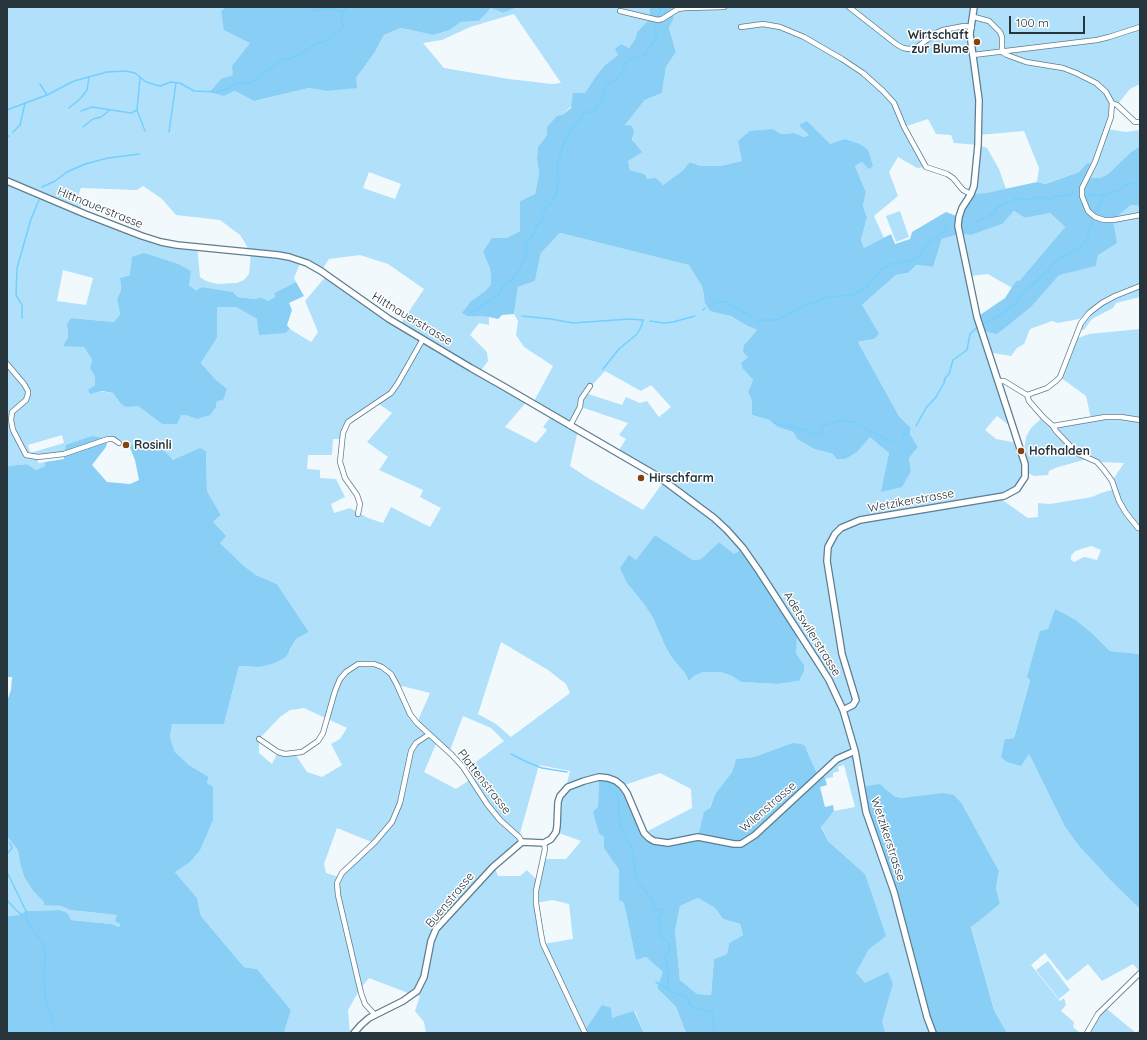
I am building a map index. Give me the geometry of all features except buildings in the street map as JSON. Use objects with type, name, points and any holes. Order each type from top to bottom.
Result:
[{"type":"street","points":[[620,11],[658,20],[685,8],[724,7]]},
{"type":"street","points":[[849,7],[896,44],[903,48],[909,49],[916,48],[936,33],[943,30],[964,26],[972,27]]},
{"type":"street","name":"Wetzikerstrasse","points":[[933,1033],[927,1017],[894,892],[866,812],[855,750],[843,710],[853,705],[856,700],[842,654],[827,554],[831,539],[840,528],[860,520],[1004,496],[1017,489],[1025,477],[1025,464],[977,318],[958,226],[962,208],[971,194],[976,179],[980,120],[979,100],[970,41],[974,7]]},
{"type":"street","points":[[974,17],[989,21],[1000,32],[1002,37],[1002,52]]},
{"type":"street","points":[[741,27],[763,24],[780,27],[804,38],[842,59],[863,73],[894,103],[904,127],[926,167],[947,174],[953,178],[963,190],[971,194]]},
{"type":"street","points":[[973,55],[1097,40],[1140,27]]},
{"type":"street","points":[[1002,52],[1007,56],[1026,62],[1063,68],[1086,77],[1106,92],[1112,103],[1111,117],[1095,162],[1082,188],[1082,196],[1088,211],[1095,217],[1104,220],[1113,220],[1140,215]]},
{"type":"street","points":[[1112,103],[1117,105],[1135,122],[1140,122]]},
{"type":"street","name":"Hittnauerstrasse","points":[[7,181],[85,214],[161,242],[177,245],[278,255],[301,261],[321,271],[376,310],[423,339],[665,481],[714,518],[727,530],[759,572]]},
{"type":"street","points":[[1027,395],[1046,388],[1060,377],[1081,323],[1089,313],[1102,303],[1115,296],[1140,286]]},
{"type":"street","points":[[358,514],[360,504],[358,495],[345,478],[340,462],[343,434],[348,422],[379,403],[391,393],[423,339]]},
{"type":"street","points":[[7,364],[28,391],[26,400],[12,412],[11,420],[12,430],[26,455],[38,457],[68,453],[109,439],[119,443]]},
{"type":"street","points":[[998,381],[1004,381],[1027,395],[1029,401],[1043,418],[1053,426],[1073,449],[1079,454],[1097,462],[1112,481],[1119,501],[1138,528]]},
{"type":"street","points":[[570,426],[580,407],[581,399],[590,386]]},
{"type":"street","points":[[1053,426],[1105,417],[1121,417],[1140,420]]},
{"type":"street","name":"Adetswilerstrasse","points":[[759,572],[829,680],[843,710]]},
{"type":"street","name":"Plattenstrasse","points":[[259,739],[278,752],[285,754],[302,752],[318,741],[323,733],[340,679],[351,668],[358,664],[367,663],[382,667],[391,674],[410,714],[417,723],[463,767],[487,804],[500,820],[519,837],[522,842]]},
{"type":"street","points":[[378,1013],[367,1006],[361,994],[338,895],[337,883],[342,872],[378,839],[394,820],[400,803],[410,750],[416,743],[428,735]]},
{"type":"street","name":"Wilenstrasse","points":[[544,843],[556,832],[558,802],[563,791],[574,784],[599,777],[616,781],[622,786],[627,793],[641,828],[647,837],[652,840],[664,843],[698,837],[741,844],[755,835],[836,761],[855,750]]},
{"type":"street","points":[[522,842],[544,843],[545,849],[536,891],[536,903],[543,944],[584,1033]]},
{"type":"street","name":"Buenstrasse","points":[[354,1033],[363,1022],[407,999],[417,991],[424,977],[431,941],[436,929],[493,867],[522,842]]},
{"type":"street","points":[[1087,1033],[1098,1014],[1140,973]]},
{"type":"shaded area","points":[[7,7],[226,7],[221,11],[251,43],[235,62],[240,77],[224,96],[233,91],[254,101],[309,88],[326,91],[356,78],[375,52],[384,35],[401,28],[435,35],[450,30],[461,22],[479,21],[491,8],[503,13],[518,7],[650,7],[650,19],[629,48],[620,44],[618,55],[605,65],[585,93],[562,115],[538,147],[537,158],[539,174],[535,194],[520,201],[520,231],[483,252],[490,269],[491,284],[485,291],[471,301],[478,317],[489,317],[489,325],[479,323],[470,335],[487,352],[488,361],[480,372],[528,400],[505,427],[536,443],[547,430],[543,427],[552,415],[533,403],[553,366],[524,347],[516,335],[518,321],[514,314],[518,287],[535,281],[541,253],[560,233],[690,265],[702,286],[704,299],[725,314],[757,330],[744,345],[748,357],[743,369],[753,380],[748,392],[752,401],[752,415],[769,420],[778,427],[793,432],[797,439],[814,449],[833,454],[857,452],[870,436],[889,453],[882,492],[911,471],[909,458],[918,447],[910,434],[911,428],[899,416],[858,342],[874,339],[862,305],[896,275],[908,273],[915,265],[933,267],[942,239],[960,234],[971,235],[1001,224],[1014,211],[1025,218],[1050,213],[1065,227],[1020,280],[1016,281],[1012,288],[988,274],[970,276],[977,317],[1032,306],[1059,274],[1096,266],[1098,255],[1113,220],[1131,205],[1140,206],[1140,297],[1116,303],[1113,308],[1092,319],[1084,330],[1079,330],[1084,318],[1058,323],[1052,321],[1030,329],[1024,344],[1017,348],[1011,356],[988,352],[1014,429],[997,416],[985,430],[996,439],[1018,443],[1024,451],[1026,437],[1031,428],[1043,417],[1053,426],[1091,419],[1086,396],[1060,377],[1075,339],[1089,334],[1140,329],[1140,654],[1110,651],[1076,620],[1055,610],[1030,679],[1014,738],[1005,739],[1029,754],[1065,827],[1079,846],[1114,884],[1140,909],[1140,972],[1133,964],[1102,981],[1088,964],[1067,981],[1045,953],[1031,965],[1060,1001],[1064,998],[1066,1005],[1061,1011],[1074,1022],[1073,1027],[1080,1033],[1007,1033],[994,1010],[971,926],[1000,904],[996,888],[999,871],[961,802],[954,795],[902,798],[894,796],[880,784],[894,892],[933,1033],[851,1033],[856,973],[869,949],[865,874],[828,841],[821,826],[834,811],[855,807],[844,765],[838,767],[839,771],[833,773],[833,777],[825,779],[824,775],[818,777],[807,750],[792,743],[754,757],[736,759],[732,772],[715,794],[698,837],[662,843],[644,833],[692,808],[691,789],[660,773],[622,786],[599,778],[598,807],[605,848],[619,870],[619,900],[623,902],[625,908],[636,959],[646,957],[664,972],[657,988],[676,1007],[686,1033],[644,1033],[635,1011],[583,1033],[426,1033],[424,1022],[415,1011],[420,996],[413,995],[369,978],[360,989],[348,1010],[350,1033],[284,1033],[291,1010],[257,969],[244,967],[201,916],[197,898],[175,872],[189,863],[209,777],[189,765],[175,752],[170,737],[172,724],[224,724],[239,666],[259,667],[290,651],[296,639],[309,632],[277,584],[256,575],[244,566],[220,543],[213,522],[221,515],[207,491],[206,451],[173,460],[117,439],[108,439],[64,454],[38,457],[38,463],[45,462],[45,466],[36,470],[27,464],[7,466]],"holes":[[[514,14],[561,83],[552,84],[509,79],[444,68],[423,43],[442,40],[470,27]],[[369,172],[401,184],[395,199],[363,188]],[[143,186],[162,199],[176,215],[220,220],[240,235],[247,246],[247,252],[251,252],[249,274],[244,280],[237,283],[217,284],[206,281],[200,277],[197,246],[142,236],[79,212],[82,203],[77,199],[81,188],[137,190]],[[360,255],[388,264],[424,289],[400,325],[327,275],[305,301],[318,332],[311,342],[290,329],[286,333],[236,307],[217,307],[217,338],[201,363],[226,389],[217,401],[216,407],[197,419],[181,415],[162,424],[138,406],[120,403],[113,393],[89,390],[95,385],[95,377],[90,368],[92,360],[84,347],[68,338],[67,325],[71,318],[114,322],[120,314],[117,299],[121,290],[120,278],[130,275],[189,285],[197,290],[203,287],[233,292],[238,297],[255,299],[261,297],[268,301],[275,297],[274,293],[296,282],[294,278],[301,261],[321,271],[329,259]],[[63,270],[93,278],[86,305],[57,301]],[[605,371],[641,391],[651,385],[671,407],[659,417],[647,401],[640,403],[626,397],[622,405],[585,393]],[[379,403],[392,413],[367,442],[388,457],[379,470],[423,490],[420,497],[441,508],[430,527],[391,507],[383,523],[368,518],[350,508],[334,513],[331,504],[345,497],[336,479],[320,478],[320,470],[307,469],[308,455],[332,455],[333,439],[342,439],[348,422]],[[581,407],[628,423],[619,435],[626,439],[617,453],[664,481],[643,510],[570,466],[578,430],[570,425]],[[62,435],[64,443],[30,453],[28,445]],[[1090,458],[1097,462],[1124,463],[1112,481],[1115,489],[1092,497],[1050,504],[1038,503],[1038,517],[1028,518],[998,497],[1022,484],[1026,472],[1034,476],[1048,475],[1049,471],[1055,468]],[[655,535],[693,560],[701,559],[719,542],[734,555],[743,549],[796,629],[796,653],[804,665],[804,672],[799,681],[777,684],[741,682],[732,676],[720,672],[703,672],[694,676],[689,681],[666,648],[645,604],[627,583],[629,556],[636,561]],[[1091,546],[1101,550],[1097,560],[1084,557],[1074,562],[1071,560],[1071,556],[1075,551]],[[501,642],[548,670],[566,684],[570,693],[511,737],[496,724],[478,714]],[[398,685],[430,693],[417,723]],[[304,708],[347,728],[340,739],[331,744],[342,765],[322,777],[307,772],[295,754],[278,752],[272,764],[259,753],[259,739],[280,717],[290,710]],[[463,716],[491,728],[504,741],[465,770],[471,779],[456,789],[424,772],[437,742],[449,753]],[[539,765],[570,771],[567,783],[568,787],[558,802],[556,832],[581,841],[566,859],[543,859],[538,881],[527,870],[520,876],[498,876],[494,866],[522,842],[519,837]],[[337,828],[374,843],[339,877],[326,873],[324,864]],[[552,900],[569,904],[573,939],[543,944],[536,903]]]},
{"type":"shaded area","points":[[226,7],[518,7],[503,13],[491,8],[479,21],[461,22],[450,30],[434,35],[401,28],[384,35],[375,52],[356,78],[357,88],[326,91],[309,88],[254,101],[234,91],[224,96],[210,92],[221,79],[233,75],[232,66],[250,43],[224,30],[221,11]]},
{"type":"shaded area","points":[[650,7],[674,7],[672,13],[674,18],[669,28],[676,52],[666,67],[662,93],[645,100],[625,125],[632,126],[634,133],[632,140],[642,152],[628,161],[630,170],[645,174],[647,179],[656,178],[663,185],[682,171],[690,162],[701,166],[720,166],[742,161],[738,141],[750,131],[773,129],[781,134],[794,133],[804,137],[809,135],[799,125],[807,121],[830,144],[844,139],[860,144],[868,150],[873,166],[869,169],[862,162],[855,166],[866,192],[863,206],[867,217],[861,240],[864,248],[891,234],[895,244],[910,239],[912,232],[946,212],[959,217],[971,194],[986,193],[1037,182],[1045,184],[1079,172],[1086,164],[1095,162],[1088,178],[1100,178],[1108,174],[1131,152],[1140,146],[1140,206],[1131,205],[1113,220],[1117,243],[1098,255],[1096,266],[1059,275],[1032,306],[997,334],[981,330],[977,317],[1005,298],[1016,281],[1020,280],[1065,227],[1050,213],[1025,218],[1014,211],[1002,224],[971,235],[960,234],[942,239],[933,267],[916,265],[908,273],[896,275],[862,305],[879,334],[874,339],[858,342],[899,416],[911,428],[910,434],[918,447],[909,458],[911,471],[902,487],[881,492],[889,453],[870,437],[857,452],[845,459],[837,459],[833,454],[814,449],[797,439],[793,432],[778,427],[769,420],[752,415],[752,401],[748,392],[753,380],[743,369],[741,363],[748,357],[743,352],[744,345],[757,330],[730,316],[710,311],[705,303],[702,286],[689,265],[560,233],[541,253],[535,281],[518,287],[514,314],[502,315],[498,319],[467,316],[462,313],[471,301],[485,291],[491,284],[490,269],[483,252],[492,238],[507,238],[520,231],[520,201],[535,194],[539,174],[537,158],[538,147],[547,135],[547,127],[557,116],[562,115],[571,108],[573,93],[585,93],[605,65],[618,55],[615,49],[621,44],[629,48],[636,38],[637,32],[650,19]]},
{"type":"shaded area","points":[[674,7],[1140,7],[1140,84],[1130,89],[1117,105],[1112,103],[1107,129],[1126,132],[1140,130],[1140,146],[1131,152],[1108,174],[1100,178],[1088,178],[1086,164],[1079,172],[1044,184],[1037,182],[1039,168],[1024,131],[979,135],[978,145],[954,143],[951,135],[936,134],[928,119],[904,127],[926,167],[917,168],[898,157],[889,172],[898,196],[874,216],[884,238],[864,248],[861,240],[867,217],[863,206],[866,192],[855,166],[862,162],[844,139],[830,144],[809,135],[804,137],[794,133],[781,134],[773,129],[742,161],[720,166],[701,166],[690,162],[682,171],[663,185],[647,179],[645,174],[630,170],[628,161],[634,133],[625,125],[645,100],[662,93],[666,67],[676,52],[669,28],[674,18],[672,13]]},
{"type":"shaded area","points":[[978,145],[987,148],[999,169],[1006,189],[971,194]]},
{"type":"shaded area","points":[[900,211],[909,237],[896,242],[886,216]]},
{"type":"shaded area","points":[[144,253],[178,264],[191,271],[189,285],[196,290],[203,287],[233,292],[238,297],[255,299],[261,297],[268,301],[275,297],[274,293],[296,282],[304,296],[289,303],[292,310],[287,325],[290,329],[286,333],[259,335],[257,319],[236,307],[217,307],[217,338],[201,363],[216,380],[227,389],[223,400],[217,401],[216,407],[210,415],[197,419],[181,415],[177,424],[162,424],[138,406],[126,407],[120,403],[113,393],[102,391],[90,394],[88,390],[95,385],[95,377],[90,368],[92,360],[84,347],[63,346],[68,338],[67,324],[71,318],[114,322],[120,314],[117,299],[121,290],[120,278],[130,275],[132,257]]},
{"type":"shaded area","points":[[92,436],[108,439],[106,447],[92,465],[107,482],[130,484],[139,480],[135,460],[128,443],[144,449],[158,444],[173,460],[200,448],[206,451],[207,491],[221,515],[213,522],[226,536],[220,543],[244,566],[256,575],[277,584],[309,632],[296,639],[286,657],[275,663],[259,667],[239,666],[224,724],[172,724],[170,737],[175,752],[189,765],[209,777],[207,783],[213,787],[213,820],[200,850],[189,863],[175,872],[197,898],[201,916],[244,967],[257,969],[291,1010],[284,1033],[7,1033],[7,916],[18,915],[26,911],[59,910],[67,913],[71,920],[112,924],[119,927],[120,924],[115,921],[117,915],[70,910],[61,906],[44,905],[44,902],[33,891],[24,877],[18,850],[7,836],[7,701],[11,690],[12,677],[7,677],[7,466],[27,464],[36,470],[45,466],[45,462],[64,459],[66,445]]},
{"type":"shaded area","points":[[655,535],[693,560],[701,559],[719,542],[734,554],[743,549],[797,629],[796,653],[804,665],[804,672],[799,681],[777,684],[741,682],[732,676],[720,672],[703,672],[694,676],[689,681],[684,672],[672,658],[653,618],[645,605],[627,583],[620,568],[629,555],[636,560]]},
{"type":"shaded area","points":[[1055,609],[1076,620],[1110,651],[1140,654],[1140,909],[1114,884],[1079,846],[1065,827],[1029,754],[1021,766],[1007,762],[1001,757],[1005,739],[1014,738],[1030,680],[1027,677],[1040,631],[1048,629]]},
{"type":"shaded area","points":[[792,743],[801,744],[805,746],[818,776],[824,775],[827,785],[820,787],[825,807],[833,805],[834,811],[821,827],[828,841],[865,874],[886,936],[869,949],[856,973],[865,983],[888,972],[893,984],[882,1021],[885,1033],[686,1033],[676,1007],[657,988],[663,972],[646,957],[636,960],[625,908],[623,902],[619,900],[619,870],[604,848],[604,837],[599,833],[593,812],[598,807],[599,777],[622,786],[644,833],[659,843],[698,837],[704,812],[710,808],[715,794],[732,772],[736,759],[754,757]],"holes":[[[698,898],[715,908],[723,919],[740,924],[743,935],[729,943],[727,954],[714,959],[711,995],[697,994],[680,980],[675,931],[680,906]]]},
{"type":"shaded area","points":[[880,784],[894,796],[902,798],[943,793],[954,795],[961,802],[999,871],[996,888],[1000,904],[971,927],[994,1010],[1007,1033],[933,1033],[866,812],[861,787]]},
{"type":"shaded area","points":[[7,829],[24,840],[21,867],[24,877],[44,904],[61,906],[70,910],[117,915],[120,924],[119,927],[112,924],[71,920],[59,910],[26,911],[18,915],[7,916]]},
{"type":"shaded area","points":[[698,898],[715,908],[723,919],[740,924],[743,935],[729,943],[727,954],[714,959],[711,995],[697,994],[680,980],[675,931],[680,906]]},
{"type":"shaded area","points":[[1048,961],[1070,990],[1059,999],[1036,970]]},
{"type":"shaded area","points":[[602,1005],[611,1008],[612,1018],[634,1011],[644,1033],[583,1033]]},
{"type":"shaded area","points":[[1107,1009],[1136,1033],[1087,1033],[1098,1014]]},
{"type":"waterway","points":[[309,7],[313,11],[329,8],[344,12]]},
{"type":"waterway","points":[[7,110],[47,95],[74,81],[107,72],[125,71],[135,73],[146,82],[160,86],[171,82],[180,83],[194,91],[217,92],[229,88],[236,83],[249,83],[256,80],[282,59],[297,56],[316,44],[328,40],[343,28],[341,15],[347,7]]},
{"type":"waterway","points":[[659,15],[661,7]]},
{"type":"waterway","points":[[471,312],[477,311],[482,305],[494,297],[497,297],[505,284],[510,282],[519,270],[527,252],[526,244],[535,232],[537,225],[542,222],[542,215],[547,206],[551,204],[558,190],[558,161],[567,135],[580,121],[586,111],[590,113],[596,111],[597,106],[602,100],[605,85],[610,84],[619,76],[625,64],[632,58],[645,55],[652,43],[657,38],[655,30],[656,25]]},
{"type":"waterway","points":[[69,108],[81,98],[87,90],[89,77]]},
{"type":"waterway","points":[[140,78],[137,110],[145,131]]},
{"type":"waterway","points":[[169,132],[176,83]]},
{"type":"waterway","points":[[40,84],[47,95]]},
{"type":"waterway","points":[[13,132],[20,125],[25,103]]},
{"type":"waterway","points":[[81,111],[92,107],[131,113],[137,110]]},
{"type":"waterway","points":[[83,127],[93,119],[101,117],[110,110]]},
{"type":"waterway","points":[[42,187],[55,181],[67,172],[85,164],[108,158],[139,154]]},
{"type":"waterway","points":[[1097,211],[1105,195],[1119,190],[1126,185],[1140,181]]},
{"type":"waterway","points":[[977,221],[993,214],[997,207],[1007,202],[1010,203],[1015,197],[1022,200],[1040,197],[1050,199],[1075,192]]},
{"type":"waterway","points":[[1088,195],[1105,195]]},
{"type":"waterway","points":[[22,318],[22,305],[16,295],[17,268],[31,219],[39,200]]},
{"type":"waterway","points":[[985,323],[1005,312],[1017,302],[1019,297],[1049,269],[1053,263],[1081,246],[1087,239],[1092,222]]},
{"type":"waterway","points":[[712,305],[715,302],[726,302],[747,314],[757,322],[762,320],[777,320],[807,304],[818,302],[826,297],[853,295],[867,287],[881,269],[891,264],[910,261],[917,258],[931,240],[934,240],[949,226]]},
{"type":"waterway","points":[[522,316],[573,323],[629,319],[643,320],[637,334],[619,349],[603,369]]},
{"type":"waterway","points":[[650,321],[664,323],[695,316]]},
{"type":"waterway","points":[[916,426],[926,408],[936,397],[944,383],[945,378],[949,374],[953,360],[967,350],[970,334],[977,327]]},
{"type":"waterway","points":[[774,423],[808,431],[817,435],[821,433],[823,426],[840,420],[857,423],[867,430],[892,441]]},
{"type":"waterway","points":[[902,442],[904,435],[908,433]]},
{"type":"waterway","points":[[511,754],[542,768],[567,772]]},
{"type":"waterway","points":[[606,785],[618,795],[620,826],[632,849],[637,881],[654,901],[654,909],[661,910],[662,912],[658,917],[661,929],[660,936],[668,942],[670,946],[669,951],[665,956],[668,970],[668,989],[686,997],[692,1007],[712,1012],[714,1025],[713,1033]]},
{"type":"waterway","points":[[7,854],[12,848],[10,843]]},
{"type":"waterway","points":[[7,872],[26,911],[27,921],[33,930]]},
{"type":"waterway","points":[[7,900],[27,919]]},
{"type":"waterway","points":[[35,933],[44,945],[46,1002],[55,1026]]},
{"type":"waterway","points":[[656,982],[668,989]]},
{"type":"place","name":"Wirtschaft zur Blume","points":[[977,42]]},
{"type":"place","name":"Rosinli","points":[[126,445]]},
{"type":"place","name":"Hofhalden","points":[[1021,451]]},
{"type":"place","name":"Hirschfarm","points":[[641,478]]}]
